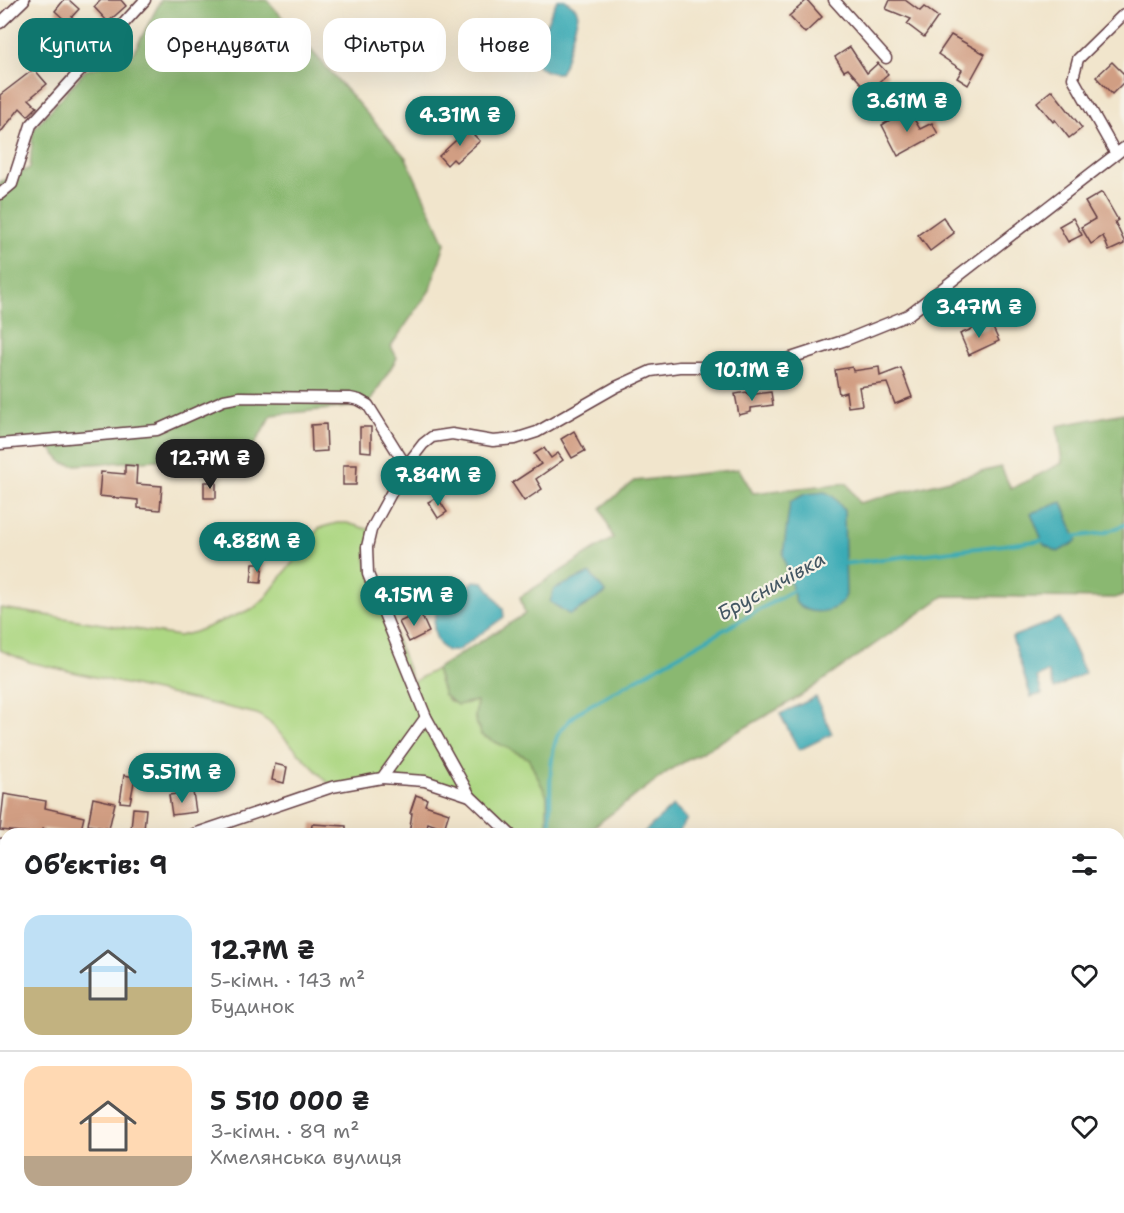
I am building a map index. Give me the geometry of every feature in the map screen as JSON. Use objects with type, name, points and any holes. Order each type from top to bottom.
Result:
[{"type":"street","points":[[0,23],[24,0]]},
{"type":"street","points":[[0,194],[12,184],[32,125],[144,0]]},
{"type":"street","points":[[834,0],[886,58]]},
{"type":"street","points":[[504,828],[470,796],[426,717],[368,574],[366,561],[371,530],[406,466],[423,444],[432,437],[452,434],[493,441],[515,439],[549,425],[616,387],[651,371],[679,367],[763,367],[846,340],[908,315],[1120,151],[1073,78],[1078,60],[1124,14]]},
{"type":"street","points":[[0,444],[157,430],[224,400],[240,397],[350,398],[368,405],[406,466]]},
{"type":"street","points":[[382,778],[426,717]]},
{"type":"street","points":[[212,828],[332,787],[382,778],[425,782],[470,796]]},
{"type":"green space","points":[[161,0],[267,0],[283,18],[152,18]]},
{"type":"green space","points":[[145,30],[145,72],[311,72],[311,50],[323,64],[323,72],[330,72],[406,158],[445,243],[430,290],[391,346],[397,358],[368,405],[272,415],[250,452],[242,455],[74,465],[63,463],[43,440],[0,444],[0,182],[30,168],[33,130],[84,72],[133,72],[133,53]]},
{"type":"green space","points":[[1124,413],[1124,595],[1115,598],[944,596],[799,697],[670,770],[592,828],[547,828],[547,796],[528,758],[481,735],[475,718],[477,701],[457,705],[444,695],[436,669],[525,614],[520,597],[613,538],[601,508],[635,481],[739,469],[753,493],[847,483],[859,503],[1001,467],[1011,489],[1062,463],[1057,426]]},
{"type":"green space","points":[[347,523],[371,530],[366,561],[413,682],[436,669],[448,699],[458,704],[477,700],[475,719],[481,735],[528,758],[547,796],[547,828],[506,828],[470,796],[394,779],[332,787],[269,722],[257,714],[29,662],[0,650],[0,608],[179,636],[195,632],[254,608],[266,597],[319,528]]},
{"type":"water","points":[[557,0],[565,0],[576,8],[578,15],[560,73],[551,72],[551,18],[549,18]]},
{"type":"water","points":[[825,492],[833,496],[844,510],[846,595],[837,606],[830,610],[816,612],[796,603],[783,555],[790,502],[805,494]]},
{"type":"water","points":[[1062,502],[1077,541],[1058,552],[1044,545],[1031,513]]},
{"type":"water","points":[[590,573],[606,593],[570,615],[550,602],[554,589]]},
{"type":"water","points":[[474,581],[484,582],[503,609],[504,617],[457,651],[447,651],[439,643],[435,633],[435,616],[437,611]]},
{"type":"water","points":[[1060,618],[1085,673],[1054,689],[1048,672],[1037,677],[1042,694],[1031,697],[1012,637]]},
{"type":"water","points":[[816,697],[832,734],[799,750],[780,714]]},
{"type":"water","points":[[673,806],[687,819],[682,828],[649,828]]},
{"type":"building","points":[[64,0],[69,0],[79,9],[71,18],[63,18],[55,11]]},
{"type":"building","points":[[101,0],[121,0],[126,6],[112,18],[104,18],[94,7]]},
{"type":"building","points":[[807,0],[822,17],[805,33],[789,16]]},
{"type":"building","points":[[890,0],[905,0],[920,11],[924,7],[938,17],[924,37],[907,24],[911,19],[886,9]]},
{"type":"building","points":[[951,35],[985,54],[968,85],[957,78],[962,70],[938,54]]},
{"type":"building","points":[[850,47],[867,73],[878,63],[888,74],[868,91],[848,69],[844,71],[835,57]]},
{"type":"building","points":[[1112,62],[1124,74],[1124,82],[1112,94],[1096,77]]},
{"type":"building","points":[[30,72],[37,72],[47,84],[29,99],[37,107],[28,116],[20,108],[0,133],[0,95]]},
{"type":"building","points":[[1052,90],[1082,128],[1069,138],[1037,102]]},
{"type":"building","points":[[908,109],[920,129],[932,123],[938,134],[898,156],[882,125]]},
{"type":"building","points":[[468,129],[480,141],[456,162],[453,159],[447,165],[439,156]]},
{"type":"building","points":[[1102,192],[1118,220],[1115,222],[1124,241],[1124,244],[1109,251],[1103,236],[1091,244],[1081,227],[1095,219],[1085,202]]},
{"type":"building","points":[[943,217],[954,233],[930,251],[918,235]]},
{"type":"building","points":[[1073,218],[1082,235],[1068,242],[1059,226]]},
{"type":"building","points":[[992,326],[999,341],[969,355],[960,334],[977,327],[979,331]]},
{"type":"building","points":[[852,367],[853,371],[879,367],[880,376],[901,368],[912,397],[895,404],[887,383],[859,387],[862,405],[848,407],[846,392],[839,394],[835,370]]},
{"type":"building","points":[[747,392],[748,395],[771,392],[773,405],[751,408],[751,412],[739,415],[735,394]]},
{"type":"building","points":[[326,424],[327,451],[312,452],[311,425]]},
{"type":"building","points":[[360,427],[371,427],[371,452],[360,451]]},
{"type":"building","points":[[574,431],[585,451],[572,458],[561,439]]},
{"type":"building","points":[[544,448],[551,458],[558,453],[563,460],[536,479],[542,489],[524,501],[512,483],[541,464],[534,454]]},
{"type":"building","points":[[125,465],[137,466],[136,484],[162,486],[160,510],[138,508],[138,500],[99,496],[101,472],[125,474]]},
{"type":"building","points":[[343,465],[357,465],[356,485],[343,485]]},
{"type":"building","points":[[204,482],[216,482],[216,498],[204,498]]},
{"type":"building","points":[[437,497],[447,512],[438,518],[428,502]]},
{"type":"building","points":[[253,563],[263,563],[261,583],[251,582]]},
{"type":"building","points":[[420,612],[429,632],[409,642],[399,622]]},
{"type":"building","points":[[275,764],[287,767],[284,783],[272,780]]},
{"type":"building","points":[[124,775],[135,777],[130,803],[120,802]]},
{"type":"building","points":[[193,792],[196,812],[172,815],[169,795]]},
{"type":"building","points":[[4,794],[46,801],[45,808],[84,817],[81,828],[0,828]]},
{"type":"building","points":[[416,795],[427,799],[425,805],[449,813],[444,828],[428,823],[427,828],[410,828],[412,813],[410,813]]},
{"type":"building","points":[[93,798],[115,803],[109,828],[88,825]]},
{"type":"building","points":[[133,808],[146,809],[144,828],[131,828]]},
{"type":"building","points":[[312,824],[346,826],[346,828],[312,828]]},
{"type":"waterway","name":"Брусничівка","points":[[1071,537],[1104,533],[1124,525]]},
{"type":"waterway","name":"Брусничівка","points":[[842,564],[1045,540]]},
{"type":"waterway","name":"Брусничівка","points":[[550,828],[552,757],[558,735],[568,722],[580,711],[796,589]]}]
